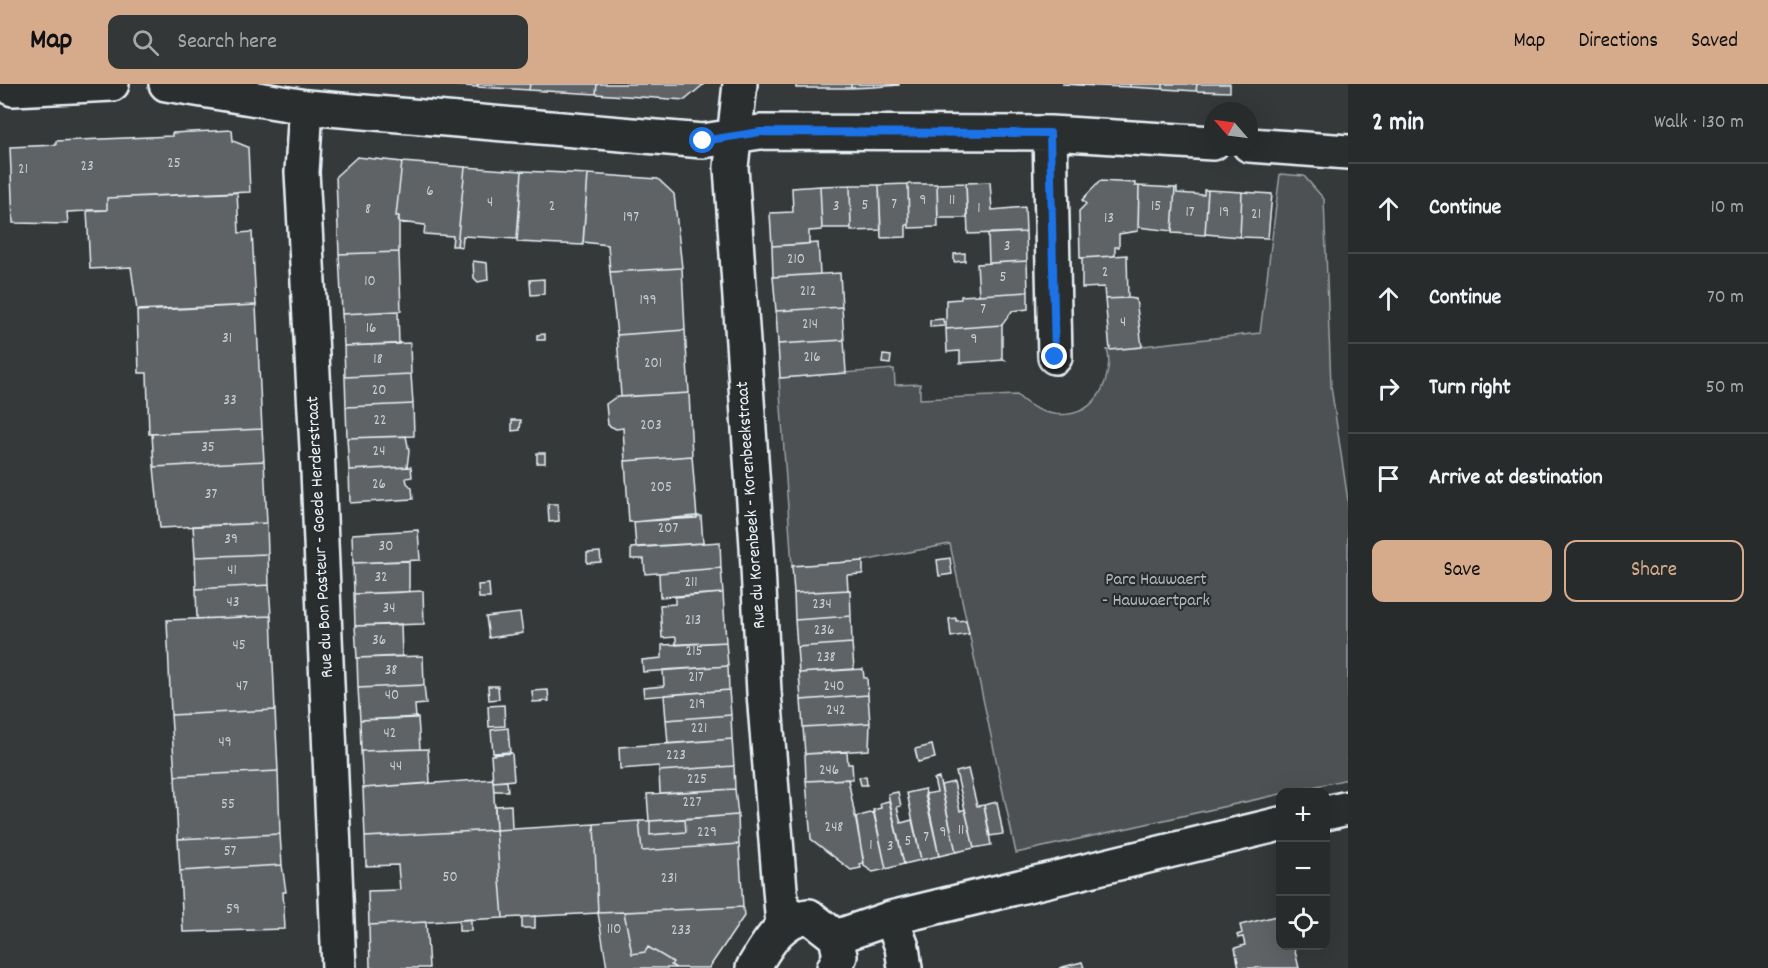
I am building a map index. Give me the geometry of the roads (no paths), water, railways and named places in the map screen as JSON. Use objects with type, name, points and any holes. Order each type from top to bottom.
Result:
[{"type":"street","points":[[13,89],[112,84]]},
{"type":"street","points":[[166,84],[306,107],[703,141],[760,132],[1050,133],[1204,142]]},
{"type":"street","name":"Rue du Korenbeek - Korenbeekstraat","points":[[740,84],[731,167],[742,355],[783,926]]},
{"type":"street","name":"Rue du Bon Pasteur - Goede Herderstraat","points":[[306,107],[302,172],[318,459],[339,968]]},
{"type":"street","points":[[1050,133],[1055,357]]},
{"type":"street","points":[[1258,147],[1348,152]]},
{"type":"street","points":[[1330,812],[1348,808]]},
{"type":"street","points":[[753,968],[768,942],[783,926],[796,917],[809,916],[835,952],[891,918],[1276,825]]},
{"type":"street","points":[[891,918],[902,947],[905,968]]},
{"type":"park label","name":"Parc Hauwaert - Hauwaertpark","points":[[1156,590]]}]
